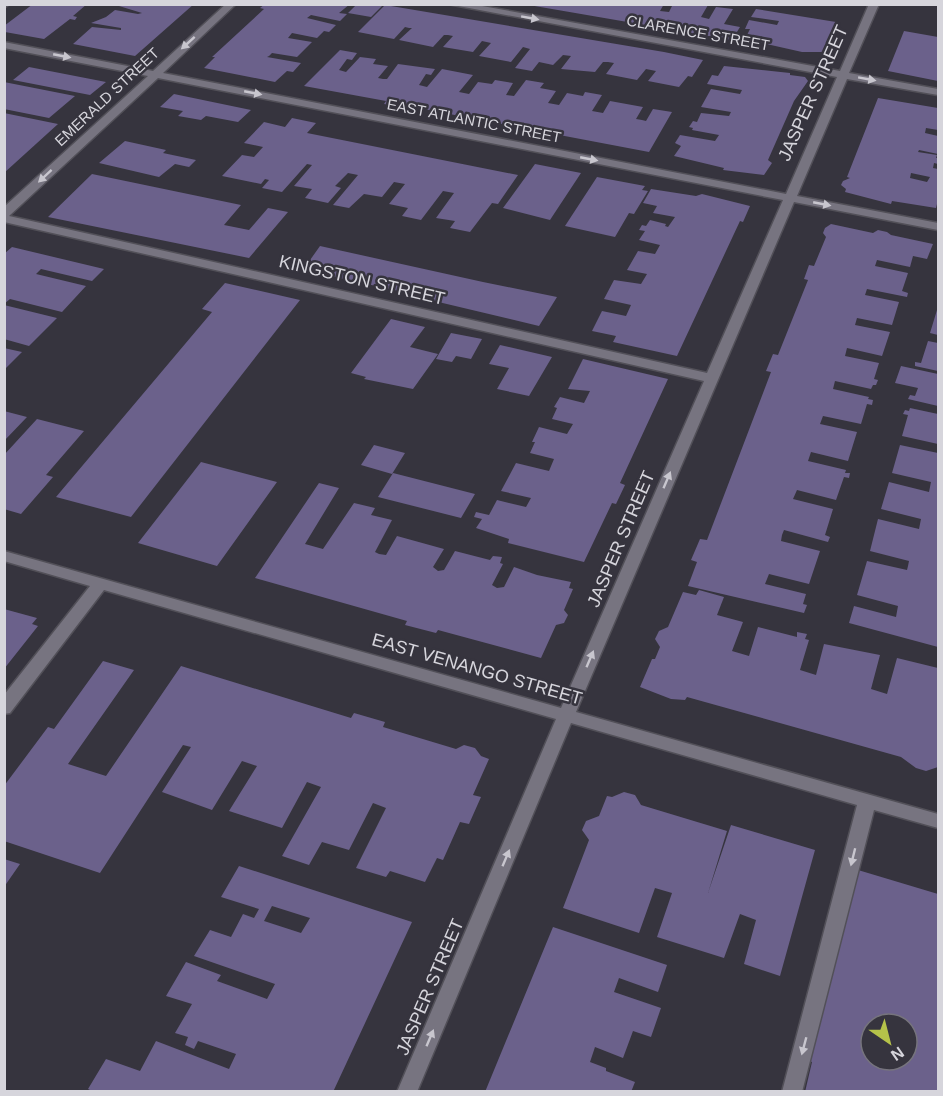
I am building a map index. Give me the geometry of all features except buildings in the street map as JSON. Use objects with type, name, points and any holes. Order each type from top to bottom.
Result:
[{"type":"street","name":"EMERALD STREET","points":[[4,216],[154,74],[232,4]]},
{"type":"street","name":"CLARENCE STREET","points":[[452,4],[939,92]]},
{"type":"street","name":"JASPER STREET","points":[[407,1092],[566,715],[874,4]]},
{"type":"street","name":"EAST ATLANTIC STREET","points":[[4,45],[939,227]]},
{"type":"street","name":"KINGSTON STREET","points":[[4,216],[711,378]]},
{"type":"street","name":"EAST VENANGO STREET","points":[[4,556],[939,821]]},
{"type":"street","points":[[4,708],[101,583]]},
{"type":"street","points":[[792,1092],[867,801]]}]
